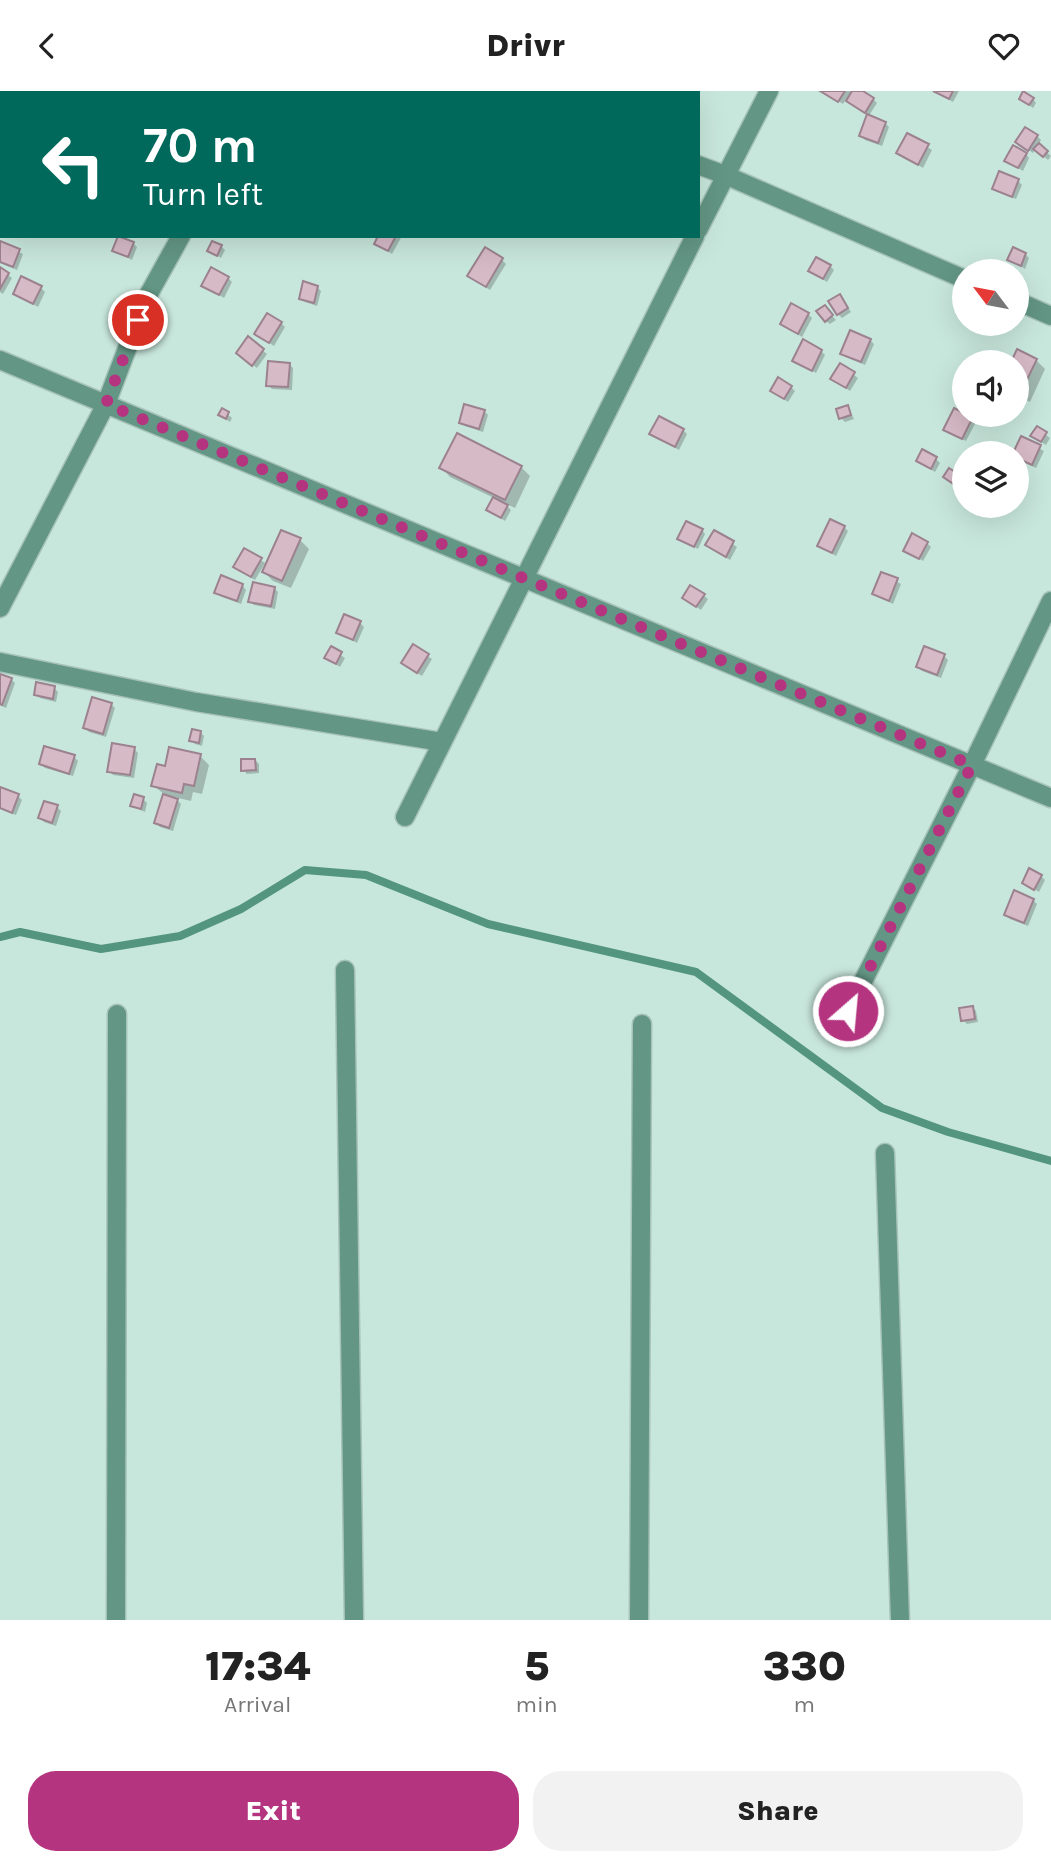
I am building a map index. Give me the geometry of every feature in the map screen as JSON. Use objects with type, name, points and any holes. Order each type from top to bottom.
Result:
[{"type":"street","points":[[700,226],[769,91]]},
{"type":"street","points":[[700,166],[952,274]]},
{"type":"street","points":[[0,608],[106,404],[146,299],[180,238]]},
{"type":"street","points":[[405,817],[694,238]]},
{"type":"street","points":[[1029,307],[1051,316]]},
{"type":"street","points":[[0,360],[1051,798]]},
{"type":"street","points":[[848,1011],[1051,601]]},
{"type":"street","points":[[0,662],[196,702],[442,742]]},
{"type":"street","points":[[345,970],[354,1620]]},
{"type":"street","points":[[116,1620],[117,1013]]},
{"type":"street","points":[[639,1620],[642,1024]]},
{"type":"street","points":[[885,1153],[900,1620]]},
{"type":"building","points":[[820,91],[845,91],[838,102]]},
{"type":"building","points":[[852,91],[863,91],[874,98],[865,113],[846,101]]},
{"type":"building","points":[[933,91],[953,91],[949,99]]},
{"type":"building","points":[[1023,91],[1034,98],[1029,105],[1019,99]]},
{"type":"building","points":[[867,114],[886,122],[878,143],[859,136]]},
{"type":"building","points":[[1025,127],[1038,135],[1028,151],[1015,142]]},
{"type":"building","points":[[907,133],[929,144],[918,165],[896,153]]},
{"type":"building","points":[[1039,143],[1048,151],[1043,157],[1033,149]]},
{"type":"building","points":[[1013,145],[1027,153],[1018,168],[1004,161]]},
{"type":"building","points":[[999,171],[1019,179],[1012,197],[992,189]]},
{"type":"building","points":[[117,238],[134,242],[128,257],[112,251]]},
{"type":"building","points":[[377,238],[395,238],[388,251],[374,244]]},
{"type":"building","points":[[0,241],[20,249],[13,267],[0,262]]},
{"type":"building","points":[[212,241],[222,245],[217,256],[207,251]]},
{"type":"building","points":[[485,247],[503,258],[486,287],[467,276]]},
{"type":"building","points":[[1013,247],[1026,253],[1024,259],[1007,259]]},
{"type":"building","points":[[816,257],[831,265],[823,279],[808,271]]},
{"type":"building","points":[[0,267],[9,273],[0,289]]},
{"type":"building","points":[[211,267],[229,277],[219,295],[201,286]]},
{"type":"building","points":[[21,276],[42,286],[33,304],[13,294]]},
{"type":"building","points":[[303,281],[318,286],[314,303],[299,299]]},
{"type":"building","points":[[840,294],[848,308],[837,315],[828,301]]},
{"type":"building","points":[[791,303],[809,313],[798,334],[780,324]]},
{"type":"building","points":[[825,305],[833,315],[825,322],[816,311]]},
{"type":"building","points":[[267,313],[282,322],[269,343],[254,334]]},
{"type":"building","points":[[850,330],[871,339],[861,362],[840,354]]},
{"type":"building","points":[[248,336],[264,349],[252,366],[236,353]]},
{"type":"building","points":[[803,339],[822,350],[812,371],[792,361]]},
{"type":"building","points":[[1029,355],[1037,359],[1029,375]]},
{"type":"building","points":[[268,361],[290,363],[288,387],[266,386]]},
{"type":"building","points":[[840,363],[855,372],[846,388],[830,379]]},
{"type":"building","points":[[778,377],[792,386],[784,399],[770,391]]},
{"type":"building","points":[[464,404],[485,410],[479,429],[459,423]]},
{"type":"building","points":[[848,405],[851,415],[839,419],[836,409]]},
{"type":"building","points":[[222,408],[229,412],[226,419],[218,415]]},
{"type":"building","points":[[952,412],[952,427],[968,427],[962,439],[943,430]]},
{"type":"building","points":[[659,416],[684,429],[675,447],[649,434]]},
{"type":"building","points":[[1037,426],[1047,432],[1041,442],[1030,436]]},
{"type":"building","points":[[457,433],[522,466],[505,500],[439,468]]},
{"type":"building","points":[[1021,436],[1041,445],[1032,465],[1029,464],[1029,441],[1019,441]]},
{"type":"building","points":[[922,449],[937,457],[931,469],[916,461]]},
{"type":"building","points":[[949,468],[952,470],[952,483],[943,477]]},
{"type":"building","points":[[493,497],[508,505],[501,518],[486,510]]},
{"type":"building","points":[[830,519],[845,526],[832,553],[817,546]]},
{"type":"building","points":[[686,521],[703,529],[694,547],[677,539]]},
{"type":"building","points":[[281,530],[301,538],[282,581],[262,572]]},
{"type":"building","points":[[714,530],[734,541],[726,557],[705,545]]},
{"type":"building","points":[[912,533],[928,542],[919,559],[903,551]]},
{"type":"building","points":[[244,548],[262,558],[251,577],[233,567]]},
{"type":"building","points":[[881,572],[898,578],[889,601],[872,594]]},
{"type":"building","points":[[221,575],[243,584],[237,601],[214,593]]},
{"type":"building","points":[[253,582],[275,587],[271,606],[248,602]]},
{"type":"building","points":[[690,585],[705,594],[696,607],[682,598]]},
{"type":"building","points":[[344,614],[361,621],[353,640],[336,633]]},
{"type":"building","points":[[413,644],[429,654],[417,673],[401,663]]},
{"type":"building","points":[[331,646],[342,652],[336,664],[324,658]]},
{"type":"building","points":[[924,646],[945,654],[937,675],[916,667]]},
{"type":"building","points":[[0,674],[12,678],[2,705],[0,704]]},
{"type":"building","points":[[36,682],[55,686],[53,699],[34,695]]},
{"type":"building","points":[[92,697],[112,703],[103,734],[83,728]]},
{"type":"building","points":[[192,729],[201,731],[199,743],[189,741]]},
{"type":"building","points":[[112,743],[135,747],[130,775],[107,772]]},
{"type":"building","points":[[44,746],[75,755],[69,774],[39,764]]},
{"type":"building","points":[[169,747],[201,754],[194,786],[184,784],[182,793],[151,786],[157,764],[165,766]]},
{"type":"building","points":[[241,759],[255,759],[256,770],[241,771]]},
{"type":"building","points":[[0,787],[19,794],[12,813],[0,808]]},
{"type":"building","points":[[134,794],[144,797],[141,809],[130,806]]},
{"type":"building","points":[[163,794],[178,799],[169,828],[154,823]]},
{"type":"building","points":[[44,801],[58,805],[52,823],[38,818]]},
{"type":"building","points":[[1029,868],[1042,875],[1034,890],[1022,883]]},
{"type":"building","points":[[1014,890],[1034,899],[1024,923],[1004,915]]},
{"type":"building","points":[[973,1006],[975,1019],[961,1021],[959,1008]]},
{"type":"waterway","points":[[0,937],[20,932],[101,949],[180,936],[241,909],[305,870],[366,875],[488,924],[696,972],[882,1108],[948,1132],[1051,1161]]},
{"type":"route","points":[[138,320],[106,404],[972,765],[848,1011]]}]
